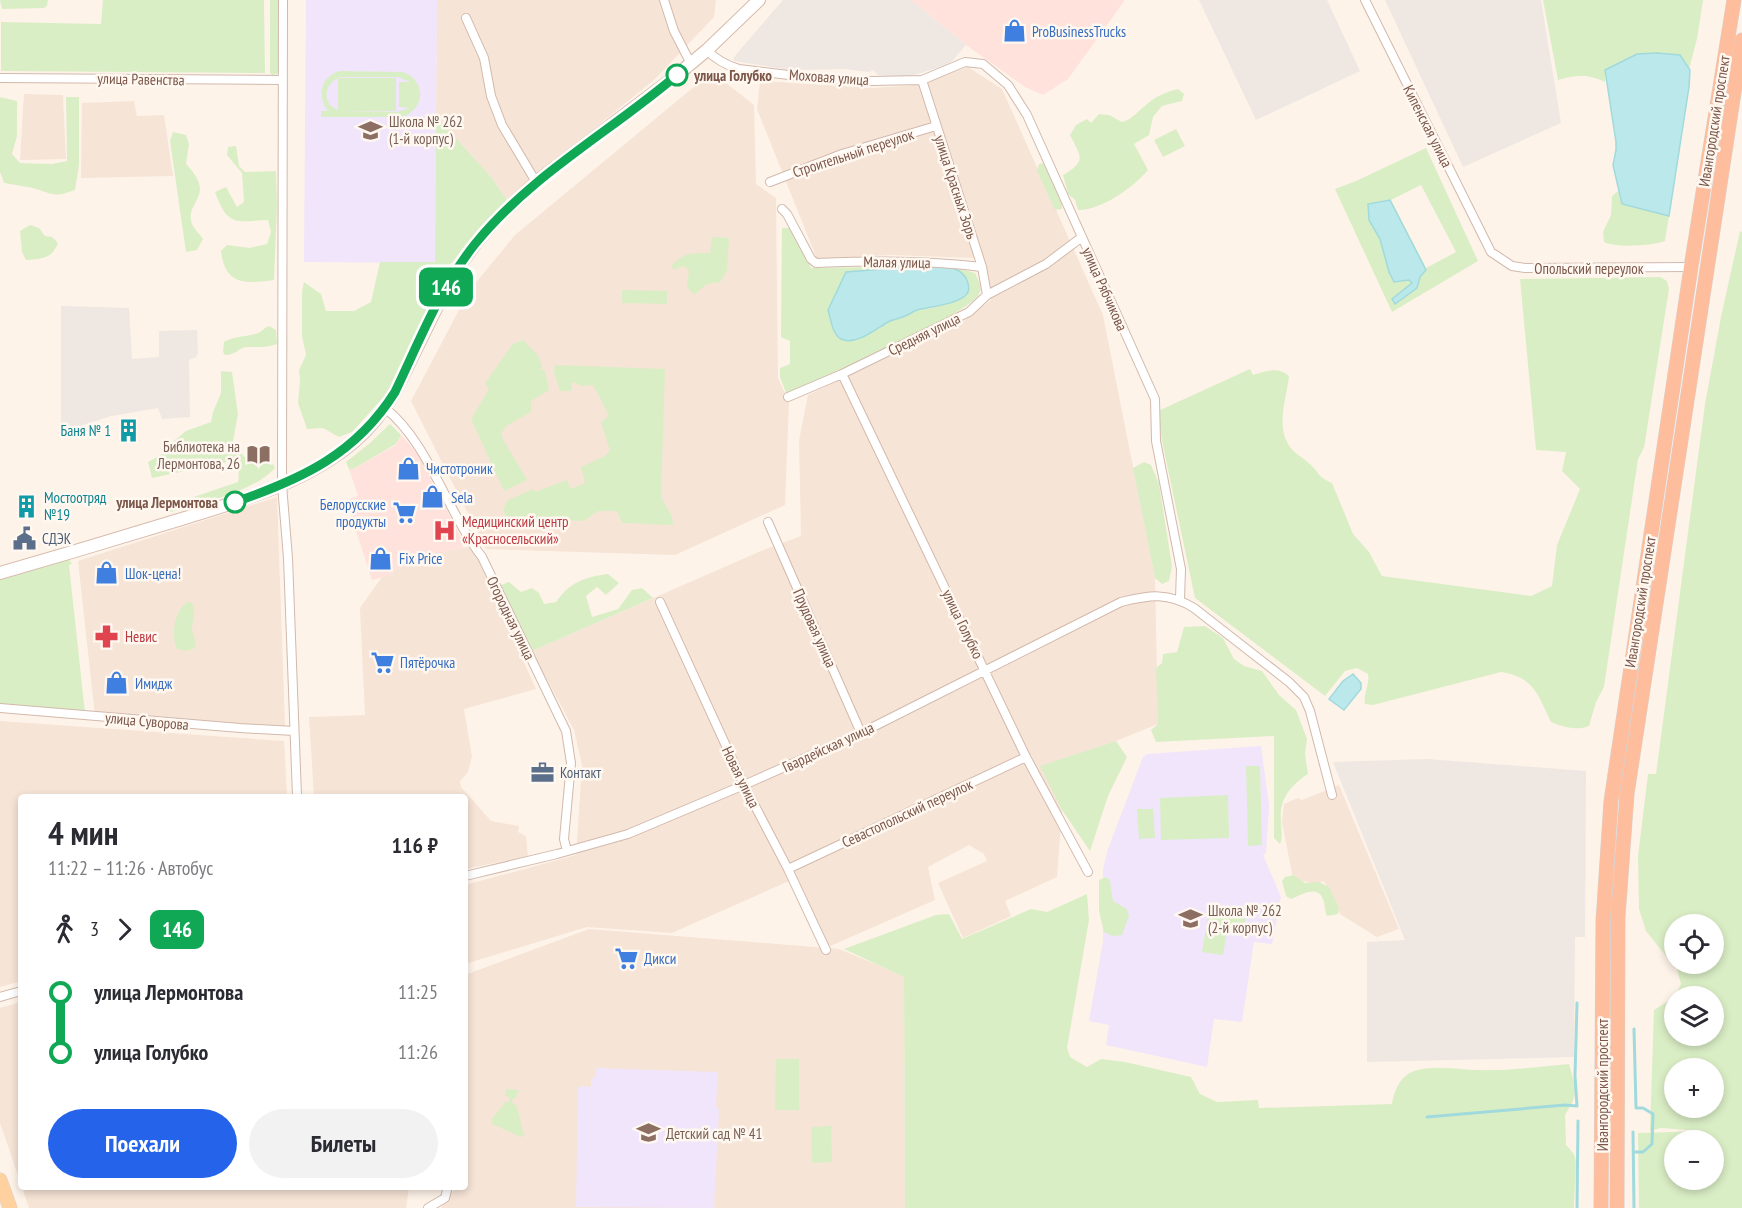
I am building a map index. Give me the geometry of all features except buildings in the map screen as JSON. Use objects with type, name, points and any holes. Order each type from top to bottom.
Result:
[{"type":"highway","name":"Ивангородский проспект","points":[[1601,1208],[1603,921],[1607,833],[1620,733],[1691,267],[1734,0]]},
{"type":"highway","name":"Ивангородский проспект","points":[[1617,1208],[1618,917],[1627,794],[1742,40]]},
{"type":"main road","points":[[0,573],[235,502],[282,484],[327,461],[354,442],[385,408],[456,270],[496,220],[536,182],[691,64],[759,0]]},
{"type":"main road","points":[[0,1180],[10,1208]]},
{"type":"street","points":[[283,0],[282,484],[288,558],[297,794]]},
{"type":"street","points":[[664,0],[674,32],[691,64]]},
{"type":"street","name":"Кипенская улица","points":[[1365,0],[1491,252]]},
{"type":"street","points":[[465,18],[484,58],[490,96],[502,126],[536,182]]},
{"type":"street","name":"Моховая улица","points":[[707,50],[715,58],[739,69],[813,78],[871,81],[922,80]]},
{"type":"street","name":"улица Рябчикова","points":[[922,80],[965,62],[983,64],[1008,85],[1027,115],[1155,399],[1156,441],[1181,569],[1180,599]]},
{"type":"street","name":"улица Равенства","points":[[0,78],[282,80]]},
{"type":"street","name":"улица Красных Зорь","points":[[922,80],[982,267],[987,295]]},
{"type":"street","name":"Строительный переулок","points":[[770,182],[842,154],[936,126]]},
{"type":"street","name":"Малая улица","points":[[782,209],[816,263],[889,261],[982,267]]},
{"type":"street","name":"Средняя улица","points":[[788,397],[842,374],[969,312],[987,295],[1046,264],[1082,237]]},
{"type":"street","name":"Опольский переулок","points":[[1491,252],[1512,266],[1526,268],[1691,267]]},
{"type":"street","name":"улица Голубко","points":[[842,374],[1026,757],[1088,872]]},
{"type":"street","name":"Огородная улица","points":[[385,408],[412,437],[466,537],[482,557],[566,731],[572,763],[564,839],[567,851]]},
{"type":"street","name":"Прудовая улица","points":[[768,522],[861,733]]},
{"type":"street","name":"Гвардейская улица","points":[[468,875],[628,834],[861,733],[1121,602],[1158,595],[1180,599]]},
{"type":"street","points":[[1180,599],[1281,675],[1304,697],[1310,711],[1332,795]]},
{"type":"street","name":"Новая улица","points":[[660,602],[744,785],[788,869],[826,950]]},
{"type":"street","name":"улица Суворова","points":[[0,708],[294,731]]},
{"type":"street","name":"Севастопольский переулок","points":[[788,869],[1026,757]]},
{"type":"street","points":[[0,997],[18,992]]},
{"type":"street","points":[[429,1208],[445,1198],[447,1190]]},
{"type":"shaded area","name":"Школа № 262 (1-й корпус)","points":[[306,0],[437,0],[435,263],[304,262]]},
{"type":"shaded area","points":[[437,0],[716,0],[714,17],[655,79],[507,200],[492,178],[436,116]]},
{"type":"shaded area","points":[[783,0],[911,0],[966,45],[952,61],[943,66],[899,77],[878,75],[873,70],[869,72],[844,69],[791,70],[734,61],[734,57]]},
{"type":"shaded area","points":[[911,0],[1125,0],[1068,79],[1043,95],[1025,87],[966,45]]},
{"type":"shaded area","points":[[1199,0],[1327,0],[1360,71],[1256,120]]},
{"type":"shaded area","points":[[1385,0],[1541,0],[1561,123],[1463,167]]},
{"type":"shaded area","points":[[968,67],[1002,89],[1103,315],[1155,578],[1158,724],[1116,741],[1041,766],[1062,810],[1057,877],[1005,901],[1011,916],[963,938],[938,883],[987,861],[984,854],[969,845],[928,867],[935,900],[828,947],[796,878],[672,933],[587,927],[468,963],[468,884],[576,855],[582,765],[574,730],[532,651],[766,549],[801,536],[799,440],[808,395],[964,321],[991,300],[975,258],[891,255],[817,259],[757,109],[760,81],[873,88],[916,85]]},
{"type":"shaded area","points":[[712,72],[754,105],[756,184],[776,198],[778,378],[789,402],[785,505],[675,555],[486,549],[411,401],[469,291],[515,235]]},
{"type":"shaded area","points":[[24,94],[63,95],[66,159],[20,160]]},
{"type":"shaded area","points":[[134,101],[137,116],[164,115],[173,176],[81,178],[82,103]]},
{"type":"shaded area","points":[[61,306],[129,308],[132,359],[159,357],[159,331],[197,330],[198,353],[196,357],[189,360],[190,417],[162,419],[158,408],[111,416],[61,432]]},
{"type":"shaded area","points":[[401,435],[417,453],[463,541],[463,548],[394,570],[394,574],[372,580],[346,500],[358,496],[349,469],[353,469],[396,445]]},
{"type":"shaded area","points":[[277,497],[285,726],[95,716],[78,561]]},
{"type":"shaded area","points":[[467,547],[473,549],[536,689],[464,709],[472,757],[468,772],[460,781],[461,787],[467,794],[314,794],[309,717],[365,715],[360,608],[382,577],[394,574],[394,570],[451,550]]},
{"type":"shaded area","points":[[0,721],[284,741],[287,794],[18,794],[18,982],[0,987]]},
{"type":"shaded area","name":"Школа № 262 (2-й корпус)","points":[[1261,746],[1269,805],[1266,853],[1263,855],[1281,897],[1272,944],[1254,942],[1242,1022],[1214,1019],[1207,1067],[1106,1045],[1109,1025],[1089,1021],[1103,941],[1103,869],[1108,849],[1143,757],[1147,754]]},
{"type":"shaded area","points":[[1427,759],[1586,771],[1585,937],[1575,937],[1574,1057],[1367,1062],[1367,942],[1405,940],[1333,762]]},
{"type":"shaded area","points":[[1339,785],[1399,929],[1377,937],[1340,914],[1324,881],[1317,884],[1293,879],[1282,822],[1284,804],[1298,798],[1302,800]]},
{"type":"shaded area","points":[[468,795],[491,821],[519,826],[518,832],[526,836],[528,856],[468,868]]},
{"type":"shaded area","points":[[589,929],[839,949],[904,976],[905,1208],[441,1208],[454,1190],[468,1190],[468,974]]},
{"type":"shaded area","points":[[18,1003],[18,1175],[0,1123],[0,1008]]},
{"type":"shaded area","name":"Детский сад № 41","points":[[596,1068],[718,1072],[716,1105],[719,1111],[714,1208],[576,1207],[578,1088],[591,1087]]},
{"type":"shaded area","points":[[23,1190],[409,1190],[406,1208],[29,1208]]},
{"type":"green space","points":[[0,0],[48,0],[44,8],[2,9]]},
{"type":"green space","points":[[103,0],[264,0],[265,73],[1,71],[1,22],[101,24]]},
{"type":"green space","points":[[270,0],[280,0],[279,69],[277,74],[272,75],[270,73]]},
{"type":"green space","points":[[1543,0],[1703,0],[1697,39],[1689,69],[1679,55],[1605,70],[1605,82],[1582,76],[1558,80]]},
{"type":"green space","points":[[339,71],[403,72],[416,81],[420,94],[419,101],[416,108],[402,117],[321,117],[321,111],[328,111],[322,99],[322,88],[324,82]],"holes":[[[398,77],[410,82],[399,82],[399,107],[410,108],[397,112],[339,111],[396,111],[396,78],[338,78]],[[338,78],[338,110],[327,99],[328,88]]]},
{"type":"green space","points":[[1178,89],[1184,94],[1182,101],[1162,106],[1153,117],[1149,135],[1134,144],[1148,170],[1116,197],[1096,207],[1078,210],[1075,200],[1068,194],[1063,175],[1079,162],[1079,154],[1070,135],[1076,125],[1087,119],[1091,123],[1099,114],[1109,115],[1122,122],[1126,121],[1154,99]]},
{"type":"green space","points":[[0,97],[17,101],[17,136],[12,154],[20,163],[52,164],[67,161],[66,97],[79,97],[79,165],[75,190],[54,194],[4,183],[0,172]]},
{"type":"green space","points":[[436,116],[492,178],[507,200],[446,269],[389,391],[352,432],[339,437],[323,428],[307,429],[298,403],[299,370],[306,355],[302,336],[304,282],[321,294],[326,311],[354,311],[371,302],[380,262],[435,262]]},
{"type":"green space","points":[[1176,129],[1185,146],[1163,157],[1154,140]]},
{"type":"green space","points":[[173,132],[186,135],[189,144],[186,164],[195,175],[200,192],[191,216],[193,226],[203,239],[197,250],[186,252],[170,141]]},
{"type":"green space","points":[[236,146],[239,166],[245,172],[276,171],[274,280],[245,282],[238,280],[227,270],[223,262],[221,251],[227,245],[250,248],[267,244],[271,232],[268,220],[241,221],[229,217],[224,212],[215,192],[226,187],[237,207],[244,202],[242,173],[227,155],[228,147]]},
{"type":"green space","points":[[1426,148],[1478,261],[1392,312],[1335,189]],"holes":[[[1421,185],[1456,252],[1426,268],[1391,200]],[[1380,239],[1420,277],[1417,288],[1392,299],[1412,283],[1409,280],[1394,281],[1389,272]]]},
{"type":"green space","points":[[1043,163],[1062,202],[1062,209],[1055,210],[1037,171],[1039,164]]},
{"type":"green space","points":[[1618,191],[1622,204],[1669,216],[1665,241],[1634,246],[1604,242],[1603,232],[1611,215],[1612,196]]},
{"type":"green space","points":[[30,225],[39,228],[45,236],[52,237],[58,243],[49,255],[26,260],[22,252],[20,231]]},
{"type":"green space","points":[[782,228],[791,228],[811,268],[949,266],[975,273],[980,284],[979,294],[950,316],[893,346],[792,393],[786,393],[780,377],[780,368],[790,364],[790,341],[781,337]],"holes":[[[885,270],[955,300],[932,308],[917,310],[890,321],[835,334],[828,310],[847,272]]]},
{"type":"green space","points":[[1740,231],[1742,232],[1742,1208],[1639,1208],[1638,1133],[1664,1132],[1664,1190],[1724,1190],[1724,1130],[1661,1128],[1650,1131],[1654,1010],[1664,1004],[1664,1046],[1724,1046],[1724,986],[1680,986],[1678,974],[1724,974],[1724,914],[1664,914],[1664,954],[1646,931],[1639,909],[1638,856],[1648,774],[1656,774],[1705,404]]},
{"type":"green space","points":[[712,237],[729,238],[727,271],[720,282],[707,284],[694,295],[687,287],[689,270],[683,266],[673,270],[672,265],[685,255],[710,253]]},
{"type":"green space","points":[[1660,277],[1667,281],[1669,289],[1644,448],[1638,459],[1604,687],[1596,702],[1589,726],[1570,728],[1551,722],[1534,689],[1528,683],[1512,674],[1501,672],[1373,705],[1365,704],[1368,674],[1357,668],[1345,671],[1325,696],[1195,598],[1162,441],[1158,411],[1250,369],[1253,375],[1276,370],[1289,376],[1283,418],[1287,442],[1321,477],[1332,483],[1353,534],[1369,552],[1382,576],[1531,596],[1552,586],[1557,545],[1580,489],[1562,471],[1566,452],[1536,450],[1520,279]]},
{"type":"green space","points":[[622,290],[667,291],[667,304],[622,303]]},
{"type":"green space","points":[[269,326],[276,330],[277,344],[266,347],[245,347],[229,355],[223,352],[224,342],[257,333]]},
{"type":"green space","points":[[523,340],[538,355],[542,366],[540,369],[545,371],[549,390],[531,401],[531,412],[506,426],[501,434],[527,480],[504,491],[471,419],[489,389],[485,383],[513,344]]},
{"type":"green space","points":[[555,365],[665,369],[661,498],[672,516],[673,525],[622,523],[617,511],[598,511],[584,521],[507,518],[503,510],[508,500],[533,489],[535,492],[567,480],[571,489],[585,483],[581,467],[605,456],[610,451],[601,422],[609,416],[593,385],[582,386],[572,382],[571,391],[560,391],[554,373]]},
{"type":"green space","points":[[221,371],[232,372],[238,414],[233,441],[248,460],[257,463],[270,460],[275,468],[254,484],[240,490],[168,513],[167,506],[238,482],[238,471],[232,461],[152,478],[148,462],[173,448],[174,441],[186,431],[211,422],[221,393]]},
{"type":"green space","points":[[390,424],[401,435],[396,444],[353,469],[349,469],[346,462]]},
{"type":"green space","points":[[1144,462],[1151,465],[1159,484],[1172,566],[1169,581],[1162,584],[1155,578],[1133,468]]},
{"type":"green space","points":[[68,558],[72,564],[69,565],[85,713],[0,704],[0,577]]},
{"type":"green space","points":[[608,574],[619,583],[606,595],[597,587],[586,596],[592,617],[618,609],[632,590],[642,588],[653,598],[532,651],[501,585],[509,582],[521,592],[532,588],[539,593],[544,604],[556,602],[561,595],[579,582]]},
{"type":"green space","points":[[188,602],[192,603],[194,609],[192,628],[195,648],[187,651],[177,649],[174,630],[180,610]]},
{"type":"green space","points":[[1205,626],[1223,638],[1234,659],[1244,666],[1262,671],[1279,695],[1296,710],[1307,739],[1305,754],[1308,774],[1291,788],[1284,799],[1281,812],[1280,844],[1274,838],[1274,736],[1156,742],[1151,730],[1158,724],[1156,668],[1162,663],[1163,654],[1177,652],[1184,627]]},
{"type":"green space","points":[[1116,741],[1127,757],[1108,796],[1090,851],[1062,810],[1040,766]]},
{"type":"green space","points":[[1246,766],[1260,766],[1262,845],[1248,846]]},
{"type":"green space","points":[[1228,795],[1229,838],[1161,840],[1160,798]]},
{"type":"green space","points":[[1137,809],[1153,809],[1155,838],[1139,839]]},
{"type":"green space","points":[[1294,875],[1305,883],[1319,882],[1329,887],[1339,908],[1338,914],[1327,916],[1322,896],[1318,893],[1305,893],[1291,899],[1286,896],[1282,881],[1285,877]]},
{"type":"green space","points":[[1106,877],[1110,880],[1113,901],[1127,909],[1129,916],[1122,935],[1113,936],[1104,932],[1099,911],[1099,880]]},
{"type":"green space","points":[[1087,894],[1089,920],[1067,1048],[1070,1057],[1087,1067],[1101,1059],[1191,1077],[1200,1094],[1217,1102],[1258,1100],[1259,1108],[1392,1104],[1401,1080],[1409,1073],[1421,1069],[1498,1070],[1569,1064],[1576,1089],[1573,1101],[1565,1115],[1566,1145],[1576,1161],[1574,1208],[905,1208],[904,977],[844,949],[936,915],[949,914],[962,939],[1031,909],[1047,912]]},
{"type":"green space","points":[[1209,911],[1246,918],[1244,935],[1227,932],[1223,955],[1202,952]]},
{"type":"green space","points":[[776,1059],[799,1059],[799,1110],[775,1110]]},
{"type":"green space","points":[[506,1089],[519,1090],[512,1103],[517,1106],[524,1136],[521,1137],[492,1124],[492,1119],[505,1102],[509,1102],[510,1097],[505,1096]]},
{"type":"green space","points":[[831,1126],[832,1162],[812,1163],[811,1127]]},
{"type":"water","points":[[1637,54],[1680,55],[1690,70],[1669,216],[1622,204],[1613,165],[1616,142],[1605,70]]},
{"type":"water","points":[[1390,200],[1426,270],[1420,277],[1417,288],[1395,304],[1392,299],[1412,283],[1409,280],[1394,282],[1380,239],[1369,220],[1368,204]]},
{"type":"water","points":[[941,266],[955,269],[966,278],[969,286],[968,292],[953,302],[917,310],[890,321],[859,339],[847,341],[838,337],[828,310],[846,272]]},
{"type":"water","points":[[1353,674],[1361,683],[1361,689],[1344,710],[1329,699],[1343,681]]},
{"type":"waterway","points":[[1427,1117],[1565,1105],[1577,1106],[1575,1076],[1577,1003]]},
{"type":"waterway","points":[[1634,1029],[1636,1108],[1643,1108],[1653,1114],[1652,1144],[1643,1152],[1634,1152]]},
{"type":"waterway","points":[[1577,1208],[1578,1121]]},
{"type":"waterway","points":[[1633,1132],[1634,1208]]},
{"type":"bus line","name":"146","points":[[235,502],[304,474],[335,456],[365,432],[395,392],[452,276],[496,220],[536,182],[677,75]]},
{"type":"place","name":"ProBusinessTrucks","points":[[1014,31]]},
{"type":"place","name":"улица Голубко","points":[[677,75]]},
{"type":"place","name":"Школа № 262 (1-й корпус)","points":[[371,130]]},
{"type":"place","name":"Баня № 1","points":[[129,430]]},
{"type":"place","name":"Библиотека на Лермонтова, 26","points":[[258,455]]},
{"type":"place","name":"Чистотроник","points":[[408,468]]},
{"type":"place","name":"Sela","points":[[433,497]]},
{"type":"place","name":"улица Лермонтова","points":[[235,502]]},
{"type":"place","name":"Мостоотряд №19","points":[[26,506]]},
{"type":"place","name":"Белорусские продукты","points":[[404,513]]},
{"type":"place","name":"Медицинский центр «Красносельский»","points":[[444,530]]},
{"type":"place","name":"СДЭК","points":[[24,538]]},
{"type":"place","name":"Fix Price","points":[[381,558]]},
{"type":"place","name":"Шок-цена!","points":[[107,573]]},
{"type":"place","name":"Невис","points":[[107,636]]},
{"type":"place","name":"Пятёрочка","points":[[382,662]]},
{"type":"place","name":"Имидж","points":[[117,683]]},
{"type":"place","name":"Контакт","points":[[542,772]]},
{"type":"place","name":"Школа № 262 (2-й корпус)","points":[[1190,919]]},
{"type":"place","name":"Дикси","points":[[626,958]]},
{"type":"place","name":"Детский сад № 41","points":[[648,1133]]}]
